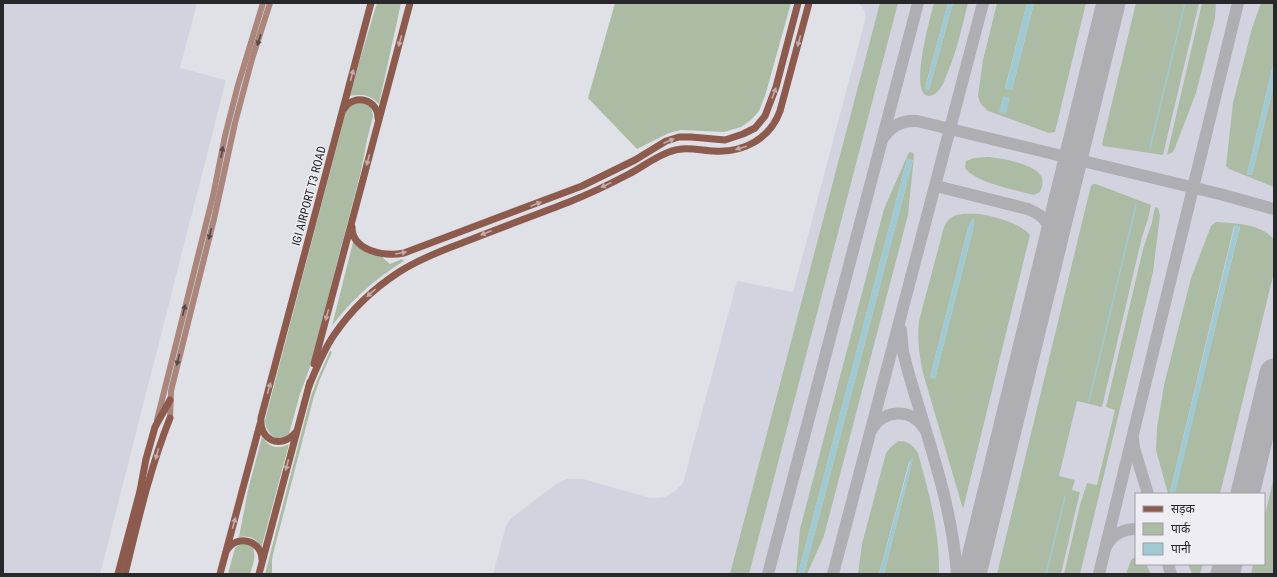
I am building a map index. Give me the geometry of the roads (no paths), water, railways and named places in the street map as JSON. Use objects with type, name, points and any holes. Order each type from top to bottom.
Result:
[{"type":"main road","name":"IGI AIRPORT T3 ROAD","points":[[261,418],[371,3]]},
{"type":"main road","points":[[259,574],[410,3]]},
{"type":"main road","points":[[352,224],[354,239],[361,246],[372,251],[392,254],[404,253],[582,186],[635,160],[666,141],[679,137],[725,140],[743,134],[755,128],[765,116],[776,87],[798,3]]},
{"type":"main road","points":[[309,386],[333,336],[344,321],[372,292],[400,271],[433,254],[586,194],[627,175],[668,152],[681,148],[714,151],[736,150],[752,144],[765,136],[777,121],[809,3]]},
{"type":"main road","points":[[342,113],[349,103],[362,99],[368,101],[377,110],[379,116],[378,122]]},
{"type":"main road","points":[[118,574],[155,427],[170,400]]},
{"type":"main road","points":[[125,574],[148,484],[170,418]]},
{"type":"main road","points":[[261,418],[260,424],[262,430],[269,439],[274,441],[286,441],[291,438],[298,427]]},
{"type":"main road","points":[[220,574],[261,418]]},
{"type":"main road","points":[[225,554],[232,544],[245,540],[251,542],[260,551],[262,563]]},
{"type":"street","points":[[155,427],[213,196],[225,136],[238,85],[264,3]]},
{"type":"street","points":[[170,418],[170,400],[173,384],[214,219],[235,123],[252,59],[270,3]]},
{"type":"water","points":[[948,3],[953,3],[929,90],[925,89]]},
{"type":"water","points":[[1027,3],[1034,3],[1012,90],[1005,89]]},
{"type":"water","points":[[1274,61],[1274,84],[1252,175],[1247,174]]},
{"type":"water","points":[[1003,96],[1010,98],[1006,114],[999,112]]},
{"type":"water","points":[[907,159],[913,160],[804,574],[798,574]]},
{"type":"water","points":[[972,219],[974,220],[973,229],[935,379],[930,377],[968,228]]},
{"type":"water","points":[[1235,225],[1240,226],[1175,493],[1170,492]]},
{"type":"water","points":[[911,458],[913,458],[912,463],[884,574],[879,574]]},
{"type":"waterway","points":[[1150,148],[1185,3]]},
{"type":"waterway","points":[[1089,401],[1136,205]]},
{"type":"waterway","points":[[1046,574],[1065,497]]}]
